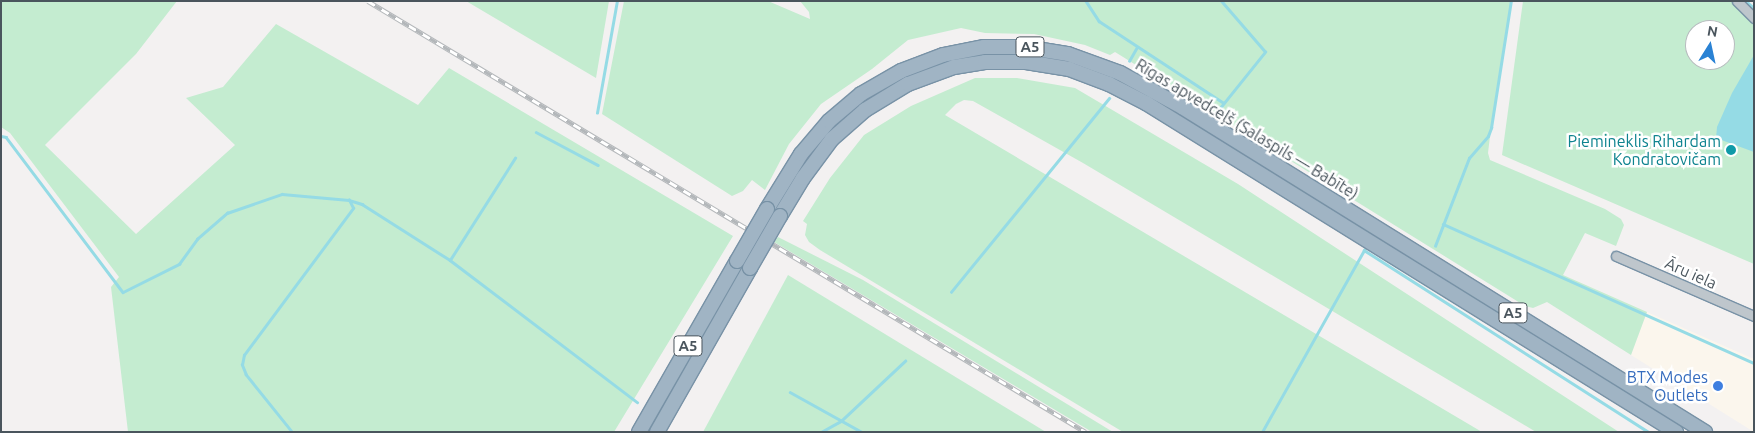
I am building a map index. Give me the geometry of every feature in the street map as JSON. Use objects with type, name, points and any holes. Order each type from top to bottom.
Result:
[{"type":"highway","name":"Rīgas apvedceļš (Salaspils — Babīte)","points":[[640,432],[767,209],[801,154],[829,121],[861,94],[901,71],[943,55],[984,47],[1024,47],[1068,54],[1107,67],[1157,92],[1704,432]]},
{"type":"highway","name":"Rīgas apvedceļš (Salaspils — Babīte)","points":[[657,432],[780,216],[808,170],[832,139],[859,114],[892,92],[939,72],[985,62],[1026,62],[1069,69],[1109,84],[1146,103],[1676,432]]},
{"type":"street","points":[[1736,1],[1754,18]]},
{"type":"street","name":"Āru iela","points":[[1616,256],[1754,316]]},
{"type":"shaded area","points":[[1647,312],[1754,359],[1754,432],[1631,355]]},
{"type":"green space","points":[[1,1],[177,1],[136,54],[45,145],[136,234],[235,145],[186,98],[223,87],[276,24],[418,105],[449,68],[733,236],[614,432],[128,432],[111,287],[119,277],[10,133],[1,127]]},
{"type":"green space","points":[[466,1],[609,1],[596,78]]},
{"type":"green space","points":[[624,1],[768,1],[810,19],[809,12],[800,1],[1511,1],[1491,128],[1488,153],[1490,160],[1605,209],[1621,219],[1624,225],[1616,246],[1585,233],[1563,275],[1647,312],[1631,355],[1547,302],[1533,308],[1525,306],[1115,52],[1110,55],[1085,45],[1034,34],[985,33],[961,28],[908,40],[872,69],[821,104],[789,144],[765,190],[752,180],[743,191],[732,196],[602,114]]},
{"type":"green space","points":[[1523,1],[1731,1],[1754,23],[1754,264],[1502,155]]},
{"type":"green space","points":[[975,78],[1017,78],[1075,88],[1238,184],[1619,432],[1536,432],[1083,163],[973,101],[964,100],[956,104],[945,115],[1482,432],[1123,432],[820,250],[809,242],[805,235],[807,224],[803,221],[830,178],[864,135],[911,106]]},
{"type":"green space","points":[[778,237],[863,280],[1113,432],[1092,432],[774,242]]},
{"type":"green space","points":[[788,275],[1046,432],[703,432]]},
{"type":"water","points":[[1754,55],[1754,152],[1716,138],[1717,127],[1732,93]]},
{"type":"waterway","points":[[597,113],[617,1]]},
{"type":"waterway","points":[[1086,1],[1099,21],[1224,103]]},
{"type":"waterway","points":[[1220,108],[1265,52],[1221,1]]},
{"type":"waterway","points":[[1435,246],[1469,158],[1488,136],[1491,128],[1511,1]]},
{"type":"waterway","points":[[1746,1],[1754,8]]},
{"type":"waterway","points":[[1129,61],[1137,47]]},
{"type":"waterway","points":[[951,292],[1109,98]]},
{"type":"waterway","points":[[536,132],[598,165]]},
{"type":"waterway","points":[[1,136],[6,137],[123,292],[179,264],[197,239],[227,213],[282,194],[349,200],[362,204],[450,260],[637,402]]},
{"type":"waterway","points":[[450,260],[515,158]]},
{"type":"waterway","points":[[291,431],[246,375],[242,365],[244,355],[353,208],[349,200]]},
{"type":"waterway","points":[[1443,224],[1754,363]]},
{"type":"waterway","points":[[1262,432],[1364,250],[1649,432]]},
{"type":"waterway","points":[[821,432],[841,421],[905,361]]},
{"type":"waterway","points":[[790,392],[862,432]]},
{"type":"railway","points":[[368,1],[1086,432]]},
{"type":"place","name":"Piemineklis Rihardam Kondratovičam","points":[[1731,150]]},
{"type":"place","name":"BTX Modes Outlets","points":[[1718,386]]}]
